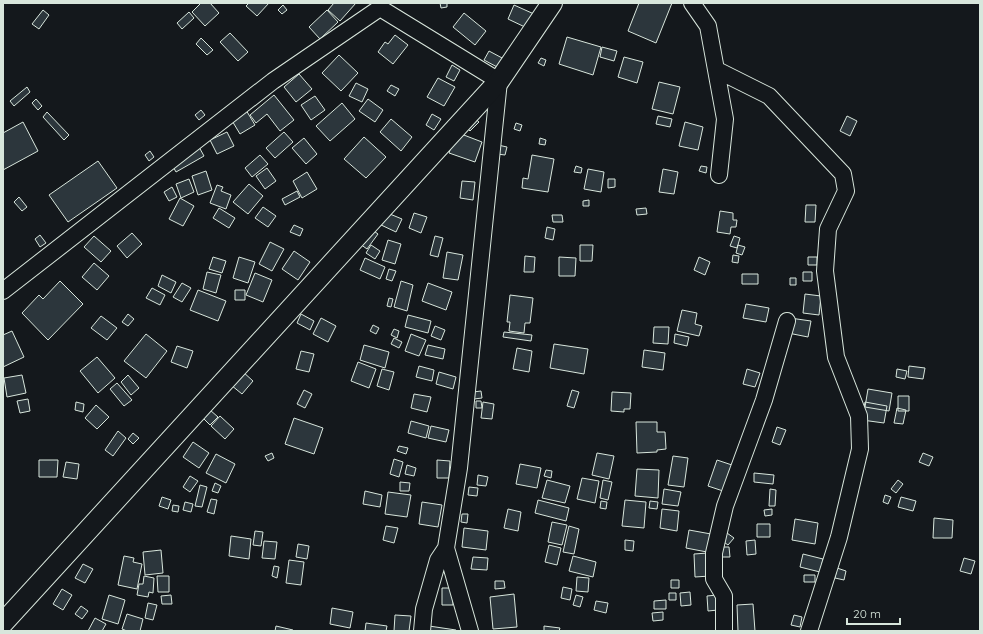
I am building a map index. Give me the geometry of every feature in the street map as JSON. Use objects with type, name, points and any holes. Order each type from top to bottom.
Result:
[{"type":"street","points":[[3,623],[499,81],[552,3]]},
{"type":"street","points":[[692,3],[708,26],[725,119],[719,175]]},
{"type":"street","points":[[3,291],[273,81],[380,8],[499,81]]},
{"type":"street","points":[[717,70],[769,96],[843,174],[846,191],[828,229],[825,271],[836,357],[859,416],[860,449],[839,537],[809,631]]},
{"type":"street","points":[[422,631],[424,609],[438,560],[446,548],[459,468],[499,81]]},
{"type":"street","points":[[724,631],[724,596],[714,580],[714,553],[725,506],[764,400],[787,321]]},
{"type":"street","points":[[446,548],[470,631]]},
{"type":"building","points":[[201,3],[210,3],[219,13],[205,26],[192,12]]},
{"type":"building","points":[[249,3],[269,3],[257,16],[246,6]]},
{"type":"building","points":[[334,3],[356,3],[340,21],[328,10]]},
{"type":"building","points":[[440,3],[447,3],[447,7],[441,8]]},
{"type":"building","points":[[639,3],[672,3],[656,43],[628,31]]},
{"type":"building","points":[[283,5],[287,10],[282,14],[278,10]]},
{"type":"building","points":[[514,5],[534,14],[527,28],[508,19]]},
{"type":"building","points":[[43,10],[49,15],[39,29],[32,24]]},
{"type":"building","points":[[327,10],[338,22],[320,39],[309,27]]},
{"type":"building","points":[[189,12],[194,18],[182,29],[177,23]]},
{"type":"building","points":[[464,13],[486,31],[475,45],[453,27]]},
{"type":"building","points":[[230,33],[248,52],[238,61],[220,42]]},
{"type":"building","points":[[395,35],[408,45],[393,64],[378,52],[385,42],[388,44]]},
{"type":"building","points":[[567,37],[601,47],[593,75],[559,64]]},
{"type":"building","points":[[201,38],[213,50],[207,55],[196,44]]},
{"type":"building","points":[[602,47],[617,51],[614,61],[600,57]]},
{"type":"building","points":[[489,51],[504,59],[499,68],[484,60]]},
{"type":"building","points":[[339,55],[358,73],[341,91],[322,73]]},
{"type":"building","points":[[624,57],[643,62],[637,83],[618,77]]},
{"type":"building","points":[[541,58],[546,60],[544,66],[538,63]]},
{"type":"building","points":[[452,65],[460,70],[454,81],[446,77]]},
{"type":"building","points":[[299,74],[312,89],[296,102],[284,87]]},
{"type":"building","points":[[438,78],[455,87],[444,106],[427,97]]},
{"type":"building","points":[[659,82],[680,87],[673,114],[652,109]]},
{"type":"building","points":[[356,83],[368,89],[362,102],[349,96]]},
{"type":"building","points":[[391,85],[399,89],[395,96],[387,91]]},
{"type":"building","points":[[27,87],[30,92],[14,106],[10,101]]},
{"type":"building","points":[[274,95],[294,120],[280,131],[267,114],[256,123],[250,115]]},
{"type":"building","points":[[315,96],[325,110],[311,120],[301,105]]},
{"type":"building","points":[[36,99],[42,106],[38,110],[32,103]]},
{"type":"building","points":[[368,99],[383,110],[375,122],[359,111]]},
{"type":"building","points":[[342,103],[355,119],[330,141],[316,126]]},
{"type":"building","points":[[201,110],[205,115],[199,120],[195,115]]},
{"type":"building","points":[[246,110],[255,125],[240,134],[231,119]]},
{"type":"building","points":[[47,112],[69,135],[64,140],[43,117]]},
{"type":"building","points":[[432,114],[441,119],[434,130],[426,125]]},
{"type":"building","points":[[658,116],[672,119],[670,127],[656,124]]},
{"type":"building","points":[[847,116],[857,121],[850,136],[840,131]]},
{"type":"building","points":[[473,117],[479,122],[470,131],[465,126]]},
{"type":"building","points":[[391,119],[412,137],[401,151],[380,132]]},
{"type":"building","points":[[23,122],[38,151],[3,170],[3,133]]},
{"type":"building","points":[[685,122],[703,127],[698,150],[679,146]]},
{"type":"building","points":[[516,123],[522,125],[520,131],[514,129]]},
{"type":"building","points":[[227,132],[234,146],[217,154],[210,140]]},
{"type":"building","points":[[284,132],[293,142],[275,158],[266,148]]},
{"type":"building","points":[[456,132],[482,142],[475,162],[449,153]]},
{"type":"building","points":[[364,137],[386,157],[366,178],[344,159]]},
{"type":"building","points":[[304,138],[317,154],[306,164],[292,148]]},
{"type":"building","points":[[540,138],[546,140],[545,145],[539,144]]},
{"type":"building","points":[[498,145],[507,147],[505,155],[497,154]]},
{"type":"building","points":[[199,147],[204,156],[176,172],[170,161]]},
{"type":"building","points":[[150,151],[154,157],[149,161],[145,155]]},
{"type":"building","points":[[260,155],[268,164],[252,177],[245,168]]},
{"type":"building","points":[[532,155],[554,159],[548,192],[522,188],[523,178],[528,179]]},
{"type":"building","points":[[98,161],[117,188],[68,222],[49,195]]},
{"type":"building","points":[[576,166],[582,168],[581,173],[574,172]]},
{"type":"building","points":[[701,166],[707,167],[706,173],[699,171]]},
{"type":"building","points":[[267,168],[276,181],[265,189],[256,176]]},
{"type":"building","points":[[588,169],[604,172],[601,192],[584,189]]},
{"type":"building","points":[[663,169],[678,172],[674,194],[659,192]]},
{"type":"building","points":[[206,171],[212,190],[198,195],[192,176]]},
{"type":"building","points":[[307,172],[317,189],[302,198],[293,181]]},
{"type":"building","points":[[189,179],[194,192],[181,198],[176,184]]},
{"type":"building","points":[[608,179],[615,179],[615,187],[608,188]]},
{"type":"building","points":[[462,181],[475,182],[473,200],[460,198]]},
{"type":"building","points":[[249,184],[263,196],[248,214],[233,202]]},
{"type":"building","points":[[217,185],[223,187],[221,191],[231,195],[226,209],[210,203]]},
{"type":"building","points":[[172,187],[177,197],[169,201],[164,192]]},
{"type":"building","points":[[297,191],[300,197],[285,205],[282,199]]},
{"type":"building","points":[[19,197],[27,207],[22,211],[14,202]]},
{"type":"building","points":[[180,198],[194,206],[183,226],[169,219]]},
{"type":"building","points":[[589,200],[589,206],[583,206],[583,201]]},
{"type":"building","points":[[806,205],[816,205],[815,222],[805,222]]},
{"type":"building","points":[[263,207],[276,216],[268,227],[255,218]]},
{"type":"building","points":[[219,208],[235,218],[229,228],[213,218]]},
{"type":"building","points":[[646,208],[647,214],[637,215],[636,209]]},
{"type":"building","points":[[720,211],[733,213],[733,220],[737,220],[736,227],[731,227],[730,234],[717,232]]},
{"type":"building","points":[[385,212],[402,219],[396,232],[379,224]]},
{"type":"building","points":[[414,213],[427,217],[421,233],[409,228]]},
{"type":"building","points":[[552,215],[562,215],[563,222],[553,222]]},
{"type":"building","points":[[294,225],[303,229],[300,236],[290,232]]},
{"type":"building","points":[[367,226],[378,234],[367,249],[356,241]]},
{"type":"building","points":[[547,227],[555,229],[553,240],[545,238]]},
{"type":"building","points":[[132,233],[142,244],[127,258],[117,246]]},
{"type":"building","points":[[40,235],[46,243],[40,247],[35,239]]},
{"type":"building","points":[[94,236],[111,251],[101,262],[84,247]]},
{"type":"building","points":[[435,236],[443,238],[438,257],[430,255]]},
{"type":"building","points":[[734,236],[740,238],[737,248],[730,246]]},
{"type":"building","points":[[388,240],[401,244],[395,264],[382,260]]},
{"type":"building","points":[[270,242],[284,249],[272,271],[259,264]]},
{"type":"building","points":[[371,245],[380,251],[375,259],[366,253]]},
{"type":"building","points":[[580,245],[593,245],[592,261],[580,261]]},
{"type":"building","points":[[738,245],[745,247],[742,255],[736,253]]},
{"type":"building","points":[[294,251],[310,262],[298,280],[282,269]]},
{"type":"building","points":[[447,252],[463,255],[458,280],[443,278]]},
{"type":"building","points":[[733,255],[739,256],[738,263],[732,262]]},
{"type":"building","points":[[525,256],[535,257],[534,272],[524,272]]},
{"type":"building","points":[[213,257],[226,261],[222,273],[209,269]]},
{"type":"building","points":[[239,257],[255,262],[248,283],[233,278]]},
{"type":"building","points":[[559,257],[576,258],[575,276],[559,276]]},
{"type":"building","points":[[699,257],[710,262],[705,275],[694,270]]},
{"type":"building","points":[[808,257],[817,257],[817,265],[808,265]]},
{"type":"building","points":[[365,258],[385,267],[380,279],[360,270]]},
{"type":"building","points":[[94,263],[109,276],[97,290],[82,277]]},
{"type":"building","points":[[389,269],[396,271],[392,281],[386,279]]},
{"type":"building","points":[[207,272],[221,275],[216,293],[203,289]]},
{"type":"building","points":[[803,272],[812,272],[812,281],[803,281]]},
{"type":"building","points":[[255,273],[272,280],[263,302],[246,295]]},
{"type":"building","points":[[742,274],[758,274],[758,284],[742,284]]},
{"type":"building","points":[[162,275],[176,282],[171,293],[158,286]]},
{"type":"building","points":[[790,278],[796,278],[796,285],[790,285]]},
{"type":"building","points":[[60,281],[83,304],[48,340],[22,313],[39,295],[43,299]]},
{"type":"building","points":[[401,281],[413,285],[407,311],[394,307]]},
{"type":"building","points":[[182,283],[191,288],[182,302],[173,297]]},
{"type":"building","points":[[428,283],[452,292],[446,310],[422,301]]},
{"type":"building","points":[[152,288],[165,295],[160,305],[146,298]]},
{"type":"building","points":[[198,290],[226,301],[218,321],[190,310]]},
{"type":"building","points":[[235,290],[245,290],[245,300],[235,300]]},
{"type":"building","points":[[805,294],[821,296],[819,315],[803,313]]},
{"type":"building","points":[[510,295],[533,298],[530,323],[525,323],[524,333],[509,331],[510,322],[507,322]]},
{"type":"building","points":[[389,298],[393,299],[391,307],[387,306]]},
{"type":"building","points":[[746,304],[769,308],[766,322],[743,318]]},
{"type":"building","points":[[682,310],[697,313],[695,324],[702,326],[699,336],[677,331]]},
{"type":"building","points":[[128,314],[134,319],[128,326],[122,322]]},
{"type":"building","points":[[301,314],[314,321],[310,330],[297,323]]},
{"type":"building","points":[[408,315],[431,321],[428,333],[405,327]]},
{"type":"building","points":[[101,316],[117,328],[107,340],[91,328]]},
{"type":"building","points":[[321,318],[336,326],[328,342],[313,334]]},
{"type":"building","points":[[790,318],[811,321],[808,337],[788,333]]},
{"type":"building","points":[[373,325],[379,328],[376,334],[370,331]]},
{"type":"building","points":[[435,326],[445,330],[441,340],[431,336]]},
{"type":"building","points":[[654,327],[669,327],[668,344],[653,343]]},
{"type":"building","points":[[394,329],[399,331],[397,338],[391,335]]},
{"type":"building","points":[[12,331],[24,357],[3,367],[3,335]]},
{"type":"building","points":[[504,332],[532,335],[531,341],[503,337]]},
{"type":"building","points":[[146,334],[167,351],[146,378],[124,361]]},
{"type":"building","points":[[411,334],[426,340],[419,356],[405,351]]},
{"type":"building","points":[[675,334],[689,337],[687,346],[674,343]]},
{"type":"building","points":[[394,338],[402,342],[399,348],[391,344]]},
{"type":"building","points":[[554,344],[588,349],[584,374],[550,368]]},
{"type":"building","points":[[364,345],[389,352],[385,368],[360,360]]},
{"type":"building","points":[[428,345],[445,349],[443,359],[425,355]]},
{"type":"building","points":[[177,346],[193,351],[187,368],[171,362]]},
{"type":"building","points":[[517,348],[532,351],[529,372],[513,369]]},
{"type":"building","points":[[644,350],[665,353],[663,370],[642,367]]},
{"type":"building","points":[[301,351],[314,354],[309,372],[296,369]]},
{"type":"building","points":[[97,357],[115,378],[98,393],[80,371]]},
{"type":"building","points":[[358,362],[376,369],[369,388],[351,381]]},
{"type":"building","points":[[419,366],[434,370],[432,381],[416,377]]},
{"type":"building","points":[[909,366],[925,368],[923,379],[908,377]]},
{"type":"building","points":[[382,369],[394,372],[389,390],[377,386]]},
{"type":"building","points":[[747,369],[760,373],[755,387],[743,384]]},
{"type":"building","points":[[897,369],[907,371],[905,379],[896,377]]},
{"type":"building","points":[[242,371],[253,381],[242,394],[231,385]]},
{"type":"building","points":[[439,372],[456,377],[453,389],[436,384]]},
{"type":"building","points":[[22,375],[26,393],[7,397],[4,378]]},
{"type":"building","points":[[128,375],[139,388],[131,395],[121,382]]},
{"type":"building","points":[[117,383],[132,400],[124,406],[110,389]]},
{"type":"building","points":[[868,389],[892,393],[889,411],[865,407]]},
{"type":"building","points":[[304,390],[312,394],[305,408],[297,404]]},
{"type":"building","points":[[572,390],[579,392],[574,408],[567,406]]},
{"type":"building","points":[[481,391],[482,398],[474,399],[473,392]]},
{"type":"building","points":[[612,392],[631,393],[630,409],[624,409],[624,412],[611,411]]},
{"type":"building","points":[[414,394],[431,397],[427,412],[411,408]]},
{"type":"building","points":[[898,396],[909,396],[909,411],[898,411]]},
{"type":"building","points":[[28,399],[30,411],[20,413],[17,401]]},
{"type":"building","points":[[476,401],[481,401],[482,408],[476,408]]},
{"type":"building","points":[[76,402],[84,404],[83,412],[75,410]]},
{"type":"building","points":[[483,402],[494,404],[492,419],[481,418]]},
{"type":"building","points":[[865,402],[887,406],[884,423],[862,420]]},
{"type":"building","points":[[96,405],[109,417],[97,429],[85,418]]},
{"type":"building","points":[[897,408],[906,410],[903,424],[894,423]]},
{"type":"building","points":[[210,410],[218,417],[210,425],[202,417]]},
{"type":"building","points":[[220,416],[234,429],[225,439],[211,426]]},
{"type":"building","points":[[294,418],[323,428],[314,454],[285,444]]},
{"type":"building","points":[[411,421],[429,426],[426,438],[408,433]]},
{"type":"building","points":[[636,422],[657,422],[657,432],[665,432],[666,449],[657,450],[657,452],[637,453]]},
{"type":"building","points":[[431,426],[449,430],[446,442],[428,438]]},
{"type":"building","points":[[777,427],[786,430],[780,445],[772,442]]},
{"type":"building","points":[[118,431],[126,438],[113,456],[105,450]]},
{"type":"building","points":[[133,433],[139,438],[133,444],[128,439]]},
{"type":"building","points":[[193,442],[209,453],[199,468],[183,457]]},
{"type":"building","points":[[399,446],[408,448],[406,454],[397,451]]},
{"type":"building","points":[[272,453],[274,458],[268,461],[265,456]]},
{"type":"building","points":[[597,453],[614,456],[609,479],[592,475]]},
{"type":"building","points":[[923,453],[933,457],[929,466],[919,462]]},
{"type":"building","points":[[216,454],[235,464],[226,483],[206,473]]},
{"type":"building","points":[[673,456],[688,458],[684,487],[668,485]]},
{"type":"building","points":[[394,459],[403,462],[399,477],[390,474]]},
{"type":"building","points":[[39,460],[58,460],[57,477],[39,477]]},
{"type":"building","points":[[437,460],[450,461],[449,478],[437,478]]},
{"type":"building","points":[[717,460],[732,465],[723,491],[708,486]]},
{"type":"building","points":[[66,462],[79,464],[77,479],[63,477]]},
{"type":"building","points":[[520,464],[541,468],[537,488],[516,484]]},
{"type":"building","points":[[407,465],[416,468],[414,476],[405,474]]},
{"type":"building","points":[[637,469],[659,470],[658,498],[635,496]]},
{"type":"building","points":[[546,470],[552,471],[551,478],[544,476]]},
{"type":"building","points":[[754,473],[774,475],[773,484],[754,482]]},
{"type":"building","points":[[478,475],[488,477],[486,486],[477,485]]},
{"type":"building","points":[[190,476],[198,481],[190,492],[183,487]]},
{"type":"building","points":[[582,478],[599,481],[595,503],[577,499]]},
{"type":"building","points":[[547,480],[570,486],[565,503],[542,498]]},
{"type":"building","points":[[603,480],[612,482],[608,500],[600,498]]},
{"type":"building","points":[[898,480],[903,484],[896,493],[891,489]]},
{"type":"building","points":[[400,482],[410,483],[409,491],[400,491]]},
{"type":"building","points":[[215,483],[221,486],[218,493],[212,491]]},
{"type":"building","points":[[200,485],[207,487],[202,507],[195,506]]},
{"type":"building","points":[[469,487],[478,488],[477,496],[468,495]]},
{"type":"building","points":[[664,489],[681,492],[678,506],[662,504]]},
{"type":"building","points":[[770,489],[776,490],[775,506],[769,506]]},
{"type":"building","points":[[365,491],[382,495],[380,507],[363,504]]},
{"type":"building","points":[[388,492],[411,495],[407,517],[385,514]]},
{"type":"building","points":[[885,495],[891,497],[888,504],[883,502]]},
{"type":"building","points":[[162,497],[171,500],[168,509],[159,506]]},
{"type":"building","points":[[901,497],[916,501],[913,511],[898,507]]},
{"type":"building","points":[[211,499],[217,500],[214,514],[207,512]]},
{"type":"building","points":[[538,500],[569,508],[566,521],[535,513]]},
{"type":"building","points":[[625,500],[646,502],[644,528],[622,526]]},
{"type":"building","points":[[601,501],[607,502],[606,509],[600,508]]},
{"type":"building","points":[[650,501],[658,502],[657,509],[649,508]]},
{"type":"building","points":[[185,502],[193,504],[191,512],[183,510]]},
{"type":"building","points":[[422,502],[442,505],[438,527],[419,524]]},
{"type":"building","points":[[173,505],[179,506],[178,512],[172,511]]},
{"type":"building","points":[[508,509],[521,512],[518,531],[504,528]]},
{"type":"building","points":[[662,509],[679,511],[677,531],[660,528]]},
{"type":"building","points":[[772,509],[772,515],[765,516],[764,510]]},
{"type":"building","points":[[462,514],[468,514],[467,523],[461,522]]},
{"type":"building","points":[[934,518],[953,520],[952,538],[933,538]]},
{"type":"building","points":[[795,519],[818,523],[815,544],[792,540]]},
{"type":"building","points":[[552,522],[567,525],[562,545],[548,542]]},
{"type":"building","points":[[757,524],[770,524],[770,537],[757,537]]},
{"type":"building","points":[[386,526],[398,528],[394,543],[383,540]]},
{"type":"building","points":[[569,526],[579,529],[574,554],[563,552]]},
{"type":"building","points":[[464,528],[488,531],[486,550],[462,547]]},
{"type":"building","points":[[689,530],[711,534],[707,552],[686,548]]},
{"type":"building","points":[[255,531],[263,532],[261,546],[253,545]]},
{"type":"building","points":[[727,533],[734,538],[728,545],[721,540]]},
{"type":"building","points":[[231,536],[251,539],[249,559],[229,556]]},
{"type":"building","points":[[625,540],[634,541],[633,551],[625,550]]},
{"type":"building","points":[[755,540],[756,554],[747,555],[746,541]]},
{"type":"building","points":[[264,541],[277,542],[275,559],[262,558]]},
{"type":"building","points":[[298,544],[309,546],[307,559],[296,557]]},
{"type":"building","points":[[549,545],[561,548],[557,565],[545,562]]},
{"type":"building","points":[[720,547],[729,547],[730,557],[720,557]]},
{"type":"building","points":[[161,550],[163,573],[145,575],[143,552]]},
{"type":"building","points":[[708,553],[710,576],[695,577],[694,554]]},
{"type":"building","points":[[803,554],[823,559],[820,572],[800,567]]},
{"type":"building","points":[[124,556],[134,558],[133,562],[142,564],[137,589],[118,585]]},
{"type":"building","points":[[573,556],[596,562],[593,577],[569,571]]},
{"type":"building","points":[[473,557],[488,558],[487,570],[471,569]]},
{"type":"building","points":[[964,558],[975,561],[971,574],[960,571]]},
{"type":"building","points":[[289,560],[304,562],[301,585],[286,583]]},
{"type":"building","points":[[83,564],[93,569],[85,583],[75,578]]},
{"type":"building","points":[[274,566],[279,567],[277,578],[272,576]]},
{"type":"building","points":[[837,568],[846,571],[844,580],[835,578]]},
{"type":"building","points":[[804,575],[815,575],[815,582],[804,582]]},
{"type":"building","points":[[144,576],[154,578],[153,593],[149,592],[148,597],[137,595],[139,584],[143,584]]},
{"type":"building","points":[[157,576],[169,576],[169,592],[158,592]]},
{"type":"building","points":[[577,577],[589,578],[588,592],[576,591]]},
{"type":"building","points":[[671,580],[679,580],[679,588],[671,588]]},
{"type":"building","points":[[495,581],[504,581],[505,588],[495,589]]},
{"type":"building","points":[[563,587],[572,589],[570,600],[561,598]]},
{"type":"building","points":[[442,588],[453,588],[453,605],[442,605]]},
{"type":"building","points":[[62,589],[72,595],[63,610],[53,604]]},
{"type":"building","points":[[690,592],[691,605],[681,606],[680,593]]},
{"type":"building","points":[[669,593],[676,593],[676,600],[669,600]]},
{"type":"building","points":[[514,594],[517,627],[493,629],[490,597]]},
{"type":"building","points":[[109,595],[125,600],[118,624],[102,619]]},
{"type":"building","points":[[171,595],[172,604],[162,604],[161,596]]},
{"type":"building","points":[[576,595],[583,597],[580,607],[573,605]]},
{"type":"building","points":[[717,595],[718,610],[708,611],[707,596]]},
{"type":"building","points":[[666,600],[666,609],[654,609],[654,601]]},
{"type":"building","points":[[596,601],[608,603],[606,613],[594,610]]},
{"type":"building","points":[[148,603],[157,605],[153,620],[145,618]]},
{"type":"building","points":[[753,604],[755,631],[738,631],[737,605]]},
{"type":"building","points":[[81,606],[88,611],[82,619],[75,614]]},
{"type":"building","points":[[332,608],[353,612],[350,628],[330,624]]},
{"type":"building","points":[[663,612],[663,620],[653,621],[652,613]]},
{"type":"building","points":[[127,614],[143,619],[140,631],[127,631],[122,629]]},
{"type":"building","points":[[395,615],[411,616],[409,631],[394,631]]},
{"type":"building","points":[[794,615],[802,617],[800,627],[791,625]]},
{"type":"building","points":[[95,618],[106,624],[102,631],[88,631]]},
{"type":"building","points":[[366,623],[387,626],[386,631],[365,631]]},
{"type":"building","points":[[276,626],[293,630],[275,631]]},
{"type":"building","points":[[429,626],[456,630],[456,631],[429,631]]},
{"type":"building","points":[[544,626],[560,628],[559,631],[544,631]]}]
